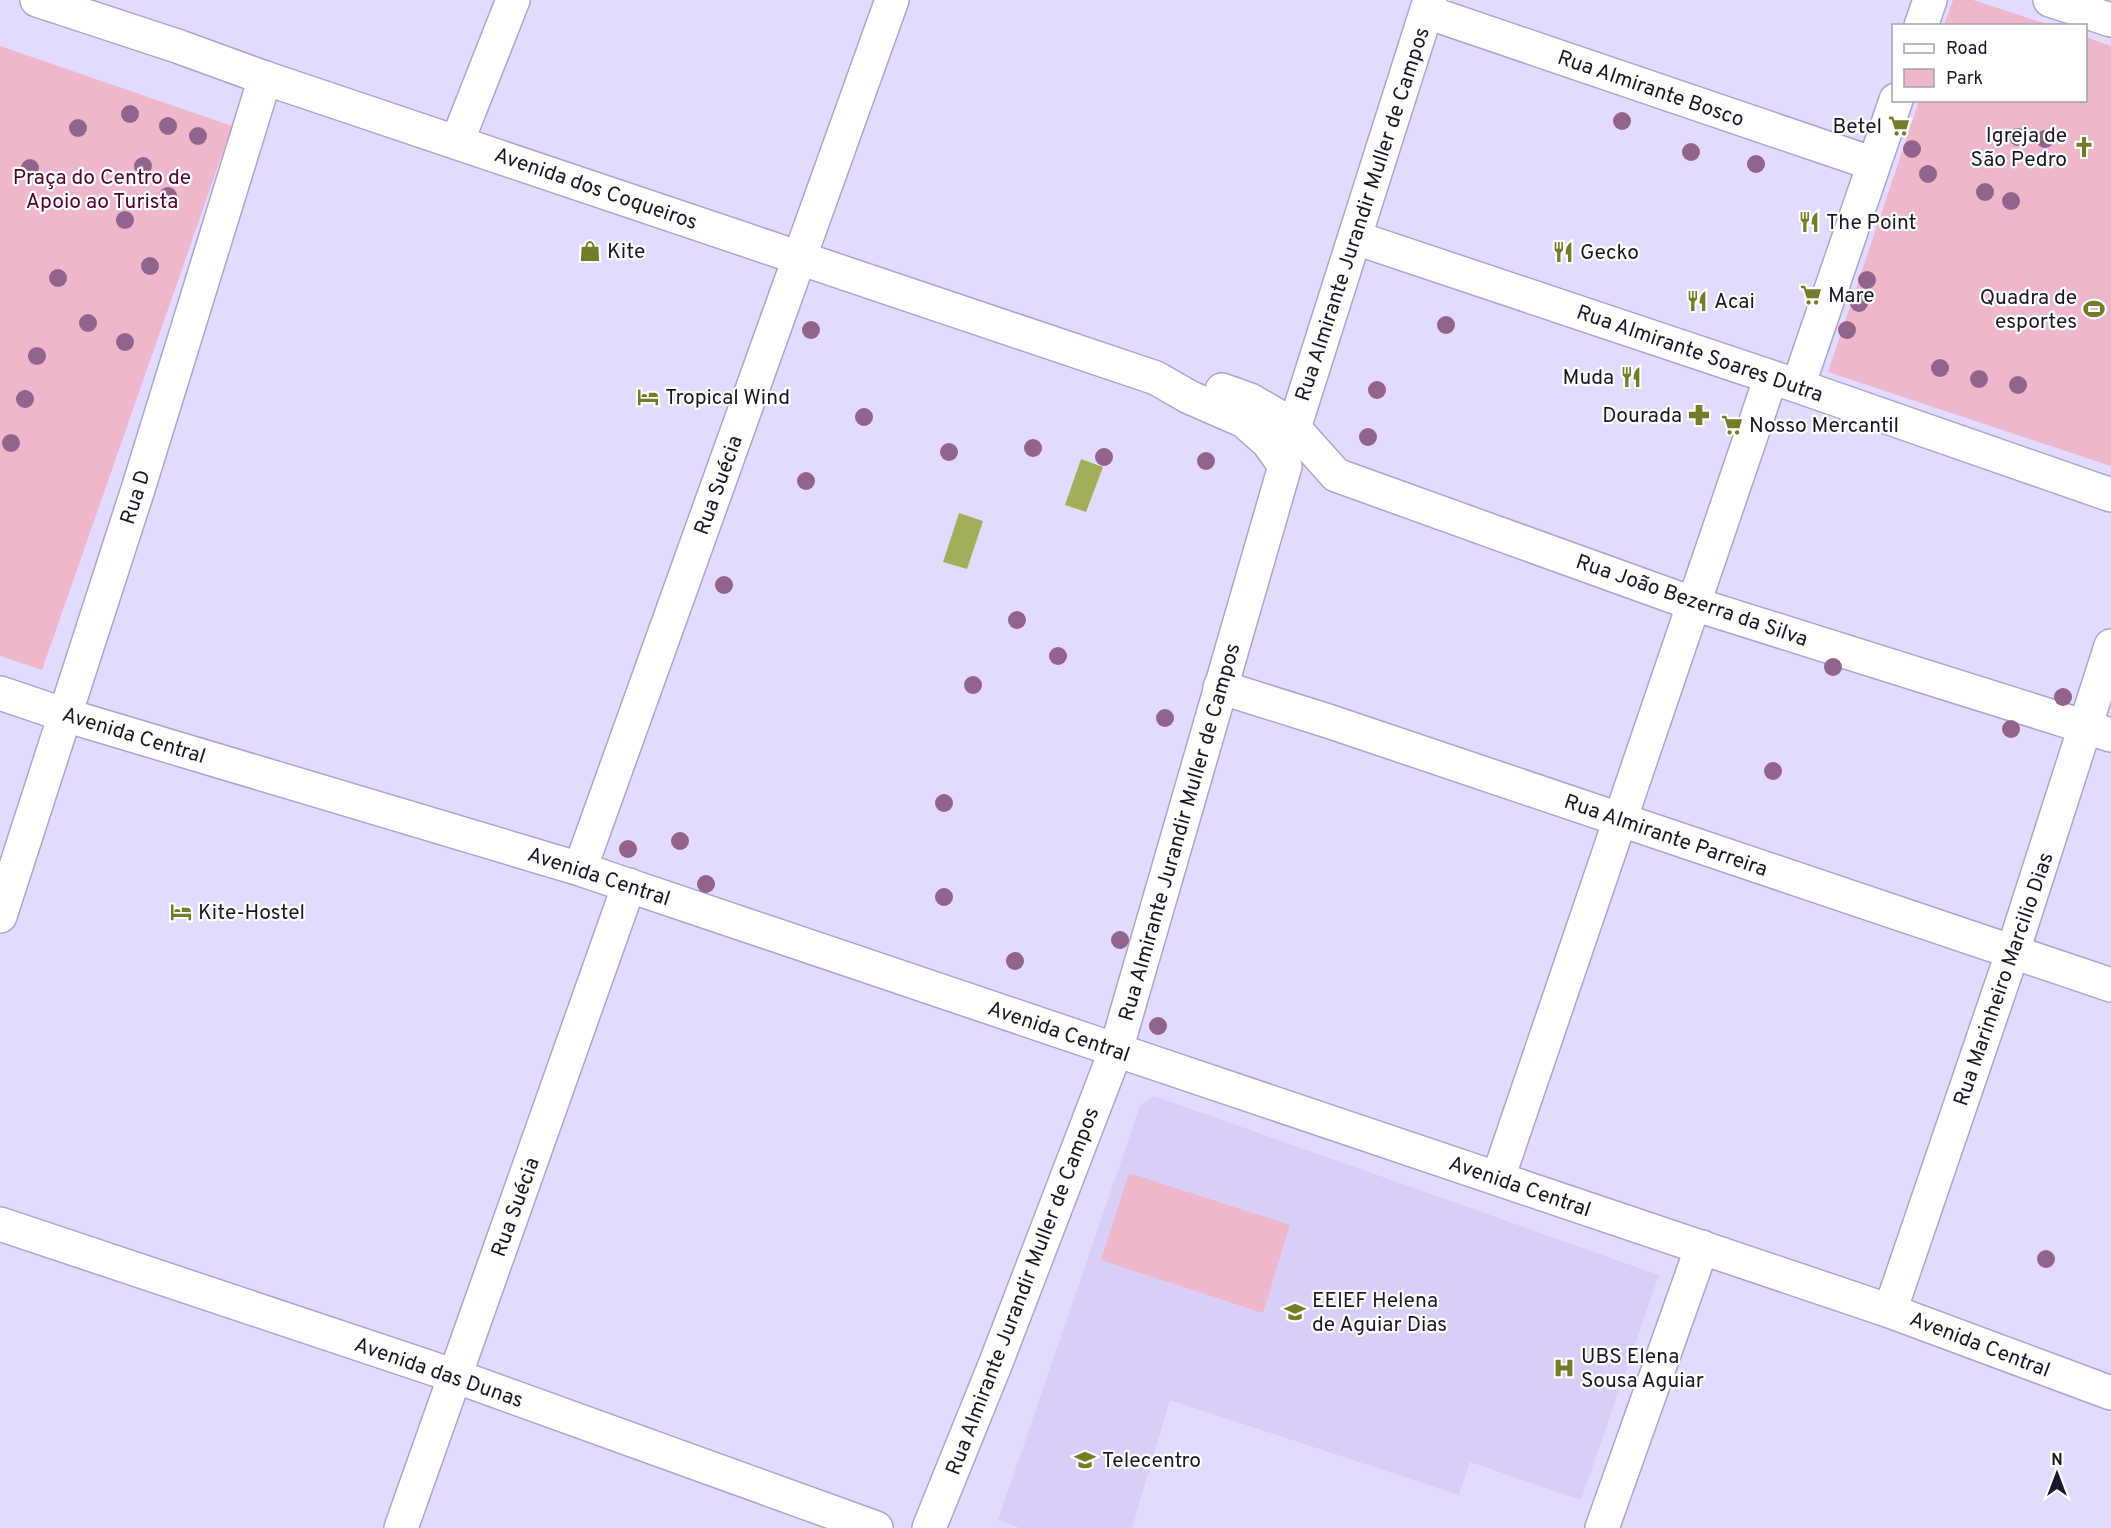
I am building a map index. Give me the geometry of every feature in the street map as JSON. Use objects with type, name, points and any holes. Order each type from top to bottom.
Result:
[{"type":"street","name":"Avenida dos Coqueiros","points":[[37,0],[1156,378]]},
{"type":"street","points":[[457,142],[513,0]]},
{"type":"street","name":"Rua Suécia","points":[[580,869],[682,582],[802,257],[892,0]]},
{"type":"street","points":[[1922,24],[1930,0]]},
{"type":"street","points":[[2050,0],[2111,20]]},
{"type":"street","name":"Rua Almirante Bosco","points":[[1429,6],[1874,164]]},
{"type":"street","name":"Rua Almirante Jurandir Muller de Campos","points":[[1294,428],[1429,6]]},
{"type":"street","name":"Rua D","points":[[0,916],[186,338],[265,78]]},
{"type":"street","points":[[1498,1178],[1694,604],[1874,164],[1895,102]]},
{"type":"street","name":"Rua Almirante Soares Dutra","points":[[1356,238],[1785,382],[2111,495]]},
{"type":"street","name":"Rua Almirante Jurandir Muller de Campos","points":[[929,1528],[995,1365],[1116,1050],[1285,466],[1268,442],[1244,421],[1189,397],[1156,378]]},
{"type":"street","name":"Rua João Bezerra da Silva","points":[[1156,378],[1205,385],[1250,400],[1267,409],[1294,428],[1336,475],[1694,604],[2099,731]]},
{"type":"street","name":"Rua Marinheiro Marcilio Dias","points":[[1890,1311],[2013,951],[2099,731],[2111,646]]},
{"type":"street","name":"Rua Almirante Parreira","points":[[1220,687],[1328,721],[2111,985]]},
{"type":"street","name":"Avenida Central","points":[[0,693],[65,715],[629,885],[1890,1311],[2111,1393]]},
{"type":"street","name":"Rua Suécia","points":[[401,1528],[629,885]]},
{"type":"street","name":"Avenida das Dunas","points":[[0,1224],[455,1376],[876,1528]]},
{"type":"street","points":[[1602,1528],[1702,1247]]},
{"type":"shaded area","points":[[1081,459],[1103,467],[1086,512],[1065,505]]},
{"type":"shaded area","points":[[959,513],[983,521],[967,569],[943,562]]},
{"type":"shaded area","name":"EEIEF Helena de Aguiar Dias","points":[[1154,1096],[1659,1275],[1581,1500],[1470,1462],[1459,1495],[1170,1400],[1132,1528],[1020,1528],[998,1520],[1140,1106]]},
{"type":"green space","points":[[1953,0],[1973,0],[2047,24],[1944,24]]},
{"type":"green space","points":[[2087,37],[2111,46],[2111,466],[1828,372],[1919,102],[2087,102]]},
{"type":"green space","name":"Praça do Centro de Apoio ao Turista","points":[[0,46],[232,126],[42,670],[0,656]]},
{"type":"green space","points":[[1129,1173],[1290,1225],[1263,1313],[1101,1260]]},
{"type":"place","name":"Betel","points":[[1899,126]]},
{"type":"place","name":"Igreja de São Pedro","points":[[2084,147]]},
{"type":"place","name":"The Point","points":[[1809,222]]},
{"type":"place","name":"Kite","points":[[590,251]]},
{"type":"place","name":"Gecko","points":[[1563,252]]},
{"type":"place","name":"Mare","points":[[1811,295]]},
{"type":"place","name":"Acai","points":[[1697,301]]},
{"type":"place","name":"Quadra de esportes","points":[[2094,309]]},
{"type":"place","name":"Muda","points":[[1631,377]]},
{"type":"place","name":"Tropical Wind","points":[[648,397]]},
{"type":"place","name":"Dourada","points":[[1699,415]]},
{"type":"place","name":"Nosso Mercantil","points":[[1732,425]]},
{"type":"place","name":"Kite-Hostel","points":[[181,912]]},
{"type":"place","name":"EEIEF Helena de Aguiar Dias","points":[[1295,1312]]},
{"type":"place","name":"UBS Elena Sousa Aguiar","points":[[1564,1368]]},
{"type":"place","name":"Telecentro","points":[[1085,1460]]}]
